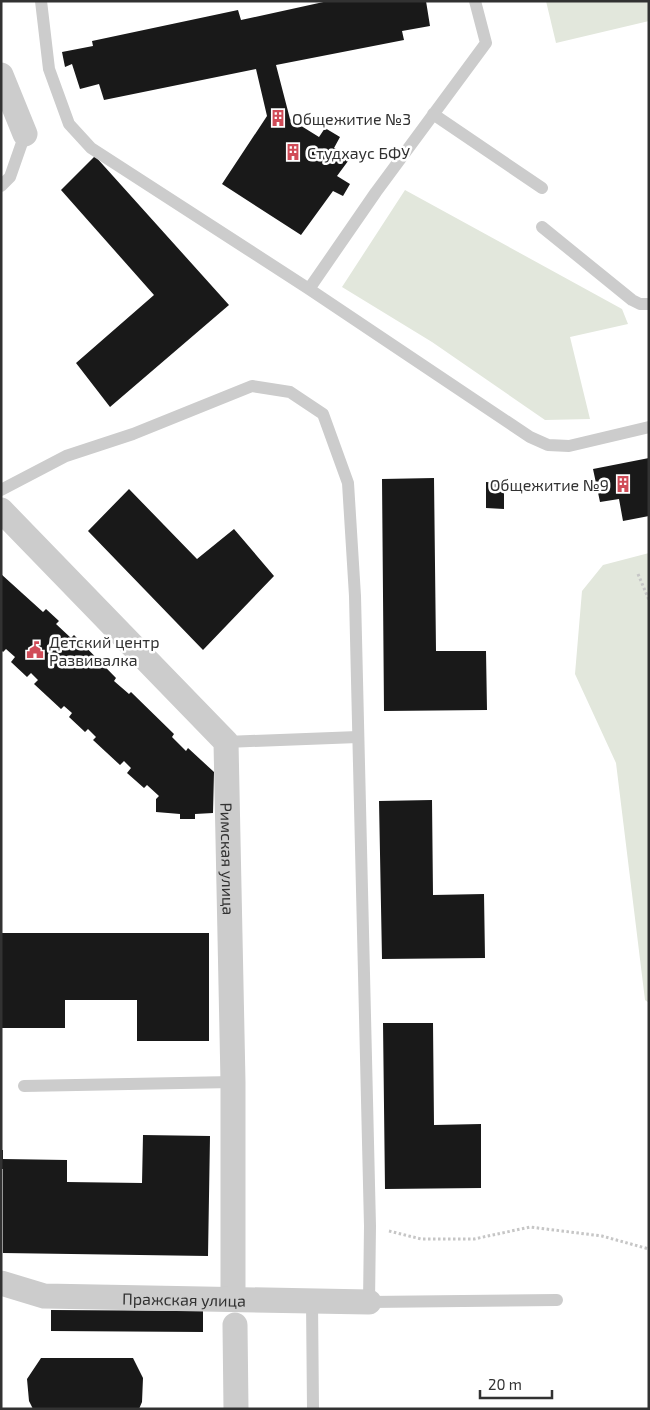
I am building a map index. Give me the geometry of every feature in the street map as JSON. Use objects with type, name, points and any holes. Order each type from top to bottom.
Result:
[{"type":"street","points":[[1,75],[25,134]]},
{"type":"street","points":[[1,510],[226,742]]},
{"type":"street","name":"Римская улица","points":[[226,742],[234,1082],[233,1298]]},
{"type":"street","name":"Пражская улица","points":[[1,1283],[44,1296],[369,1302]]},
{"type":"street","points":[[235,1325],[236,1409]]},
{"type":"lane","points":[[41,1],[49,68],[69,124],[91,148],[310,289],[530,437],[548,445],[569,446],[649,427]]},
{"type":"lane","points":[[310,289],[376,192],[486,43],[475,1]]},
{"type":"lane","points":[[434,114],[542,188]]},
{"type":"lane","points":[[1,186],[10,177],[25,134]]},
{"type":"lane","points":[[542,226],[632,300],[640,304],[649,304]]},
{"type":"lane","points":[[1,490],[66,456],[133,434],[252,386],[290,392],[323,414],[348,483],[355,596],[370,1226],[369,1302],[557,1300]]},
{"type":"lane","points":[[226,742],[358,737]]},
{"type":"lane","points":[[24,1086],[234,1082]]},
{"type":"lane","points":[[312,1301],[312,1409]]},
{"type":"path","points":[[638,574],[649,600]]},
{"type":"path","points":[[370,1226],[421,1239],[474,1239],[530,1227],[602,1236],[649,1249]]},
{"type":"shaded area","points":[[546,1],[649,1],[649,21],[556,43]]},
{"type":"shaded area","points":[[405,190],[622,309],[628,324],[570,337],[590,419],[545,420],[432,342],[342,287]]},
{"type":"shaded area","points":[[649,553],[649,1003],[645,1000],[616,763],[575,674],[582,591],[603,565]]},
{"type":"building","name":"Общежитие №3","points":[[328,1],[426,1],[430,26],[402,31],[404,40],[276,65],[290,119],[319,137],[325,128],[340,137],[334,148],[351,157],[337,176],[350,184],[343,196],[333,191],[301,235],[222,184],[267,116],[256,69],[104,100],[99,84],[80,89],[72,64],[65,67],[62,52],[93,46],[92,41],[238,10],[241,20]]},
{"type":"building","points":[[95,156],[229,305],[110,407],[76,363],[154,295],[61,190]]},
{"type":"building","name":"Общежитие №9","points":[[649,458],[649,516],[623,521],[619,499],[600,502],[593,469]]},
{"type":"building","points":[[434,478],[436,651],[486,651],[487,710],[384,711],[382,479]]},
{"type":"building","points":[[486,482],[504,483],[504,509],[486,508]]},
{"type":"building","points":[[129,489],[197,559],[234,529],[274,576],[203,650],[88,531]]},
{"type":"building","points":[[1,574],[43,612],[46,609],[59,621],[56,624],[71,638],[74,635],[116,678],[114,681],[129,694],[131,692],[174,734],[172,737],[186,751],[188,748],[214,772],[213,813],[195,814],[195,819],[180,819],[180,814],[156,812],[156,799],[159,796],[147,785],[144,788],[127,773],[131,768],[124,761],[120,765],[93,740],[96,737],[88,729],[85,732],[69,717],[72,713],[64,706],[61,709],[34,684],[38,680],[31,673],[27,677],[11,662],[15,657],[6,649],[3,652],[1,650]]},
{"type":"building","points":[[432,800],[433,895],[484,894],[485,958],[382,959],[379,801]]},
{"type":"building","points":[[1,933],[209,933],[209,1041],[137,1041],[137,1000],[65,1000],[65,1028],[1,1028]]},
{"type":"building","points":[[383,1023],[433,1023],[434,1125],[481,1124],[481,1188],[385,1189]]},
{"type":"building","points":[[143,1135],[210,1136],[208,1256],[3,1253],[3,1169],[1,1169],[1,1150],[3,1150],[3,1159],[67,1160],[67,1182],[142,1183]]},
{"type":"building","points":[[51,1310],[203,1311],[203,1332],[51,1331]]},
{"type":"building","points":[[41,1358],[133,1358],[143,1378],[142,1402],[139,1409],[33,1409],[29,1401],[27,1379]]},
{"type":"place","name":"Общежитие №3","points":[[278,118]]},
{"type":"place","name":"Студхаус БФУ","points":[[293,152]]},
{"type":"place","name":"Общежитие №9","points":[[623,484]]},
{"type":"place","name":"Детский центр Развивалка","points":[[35,650]]}]
